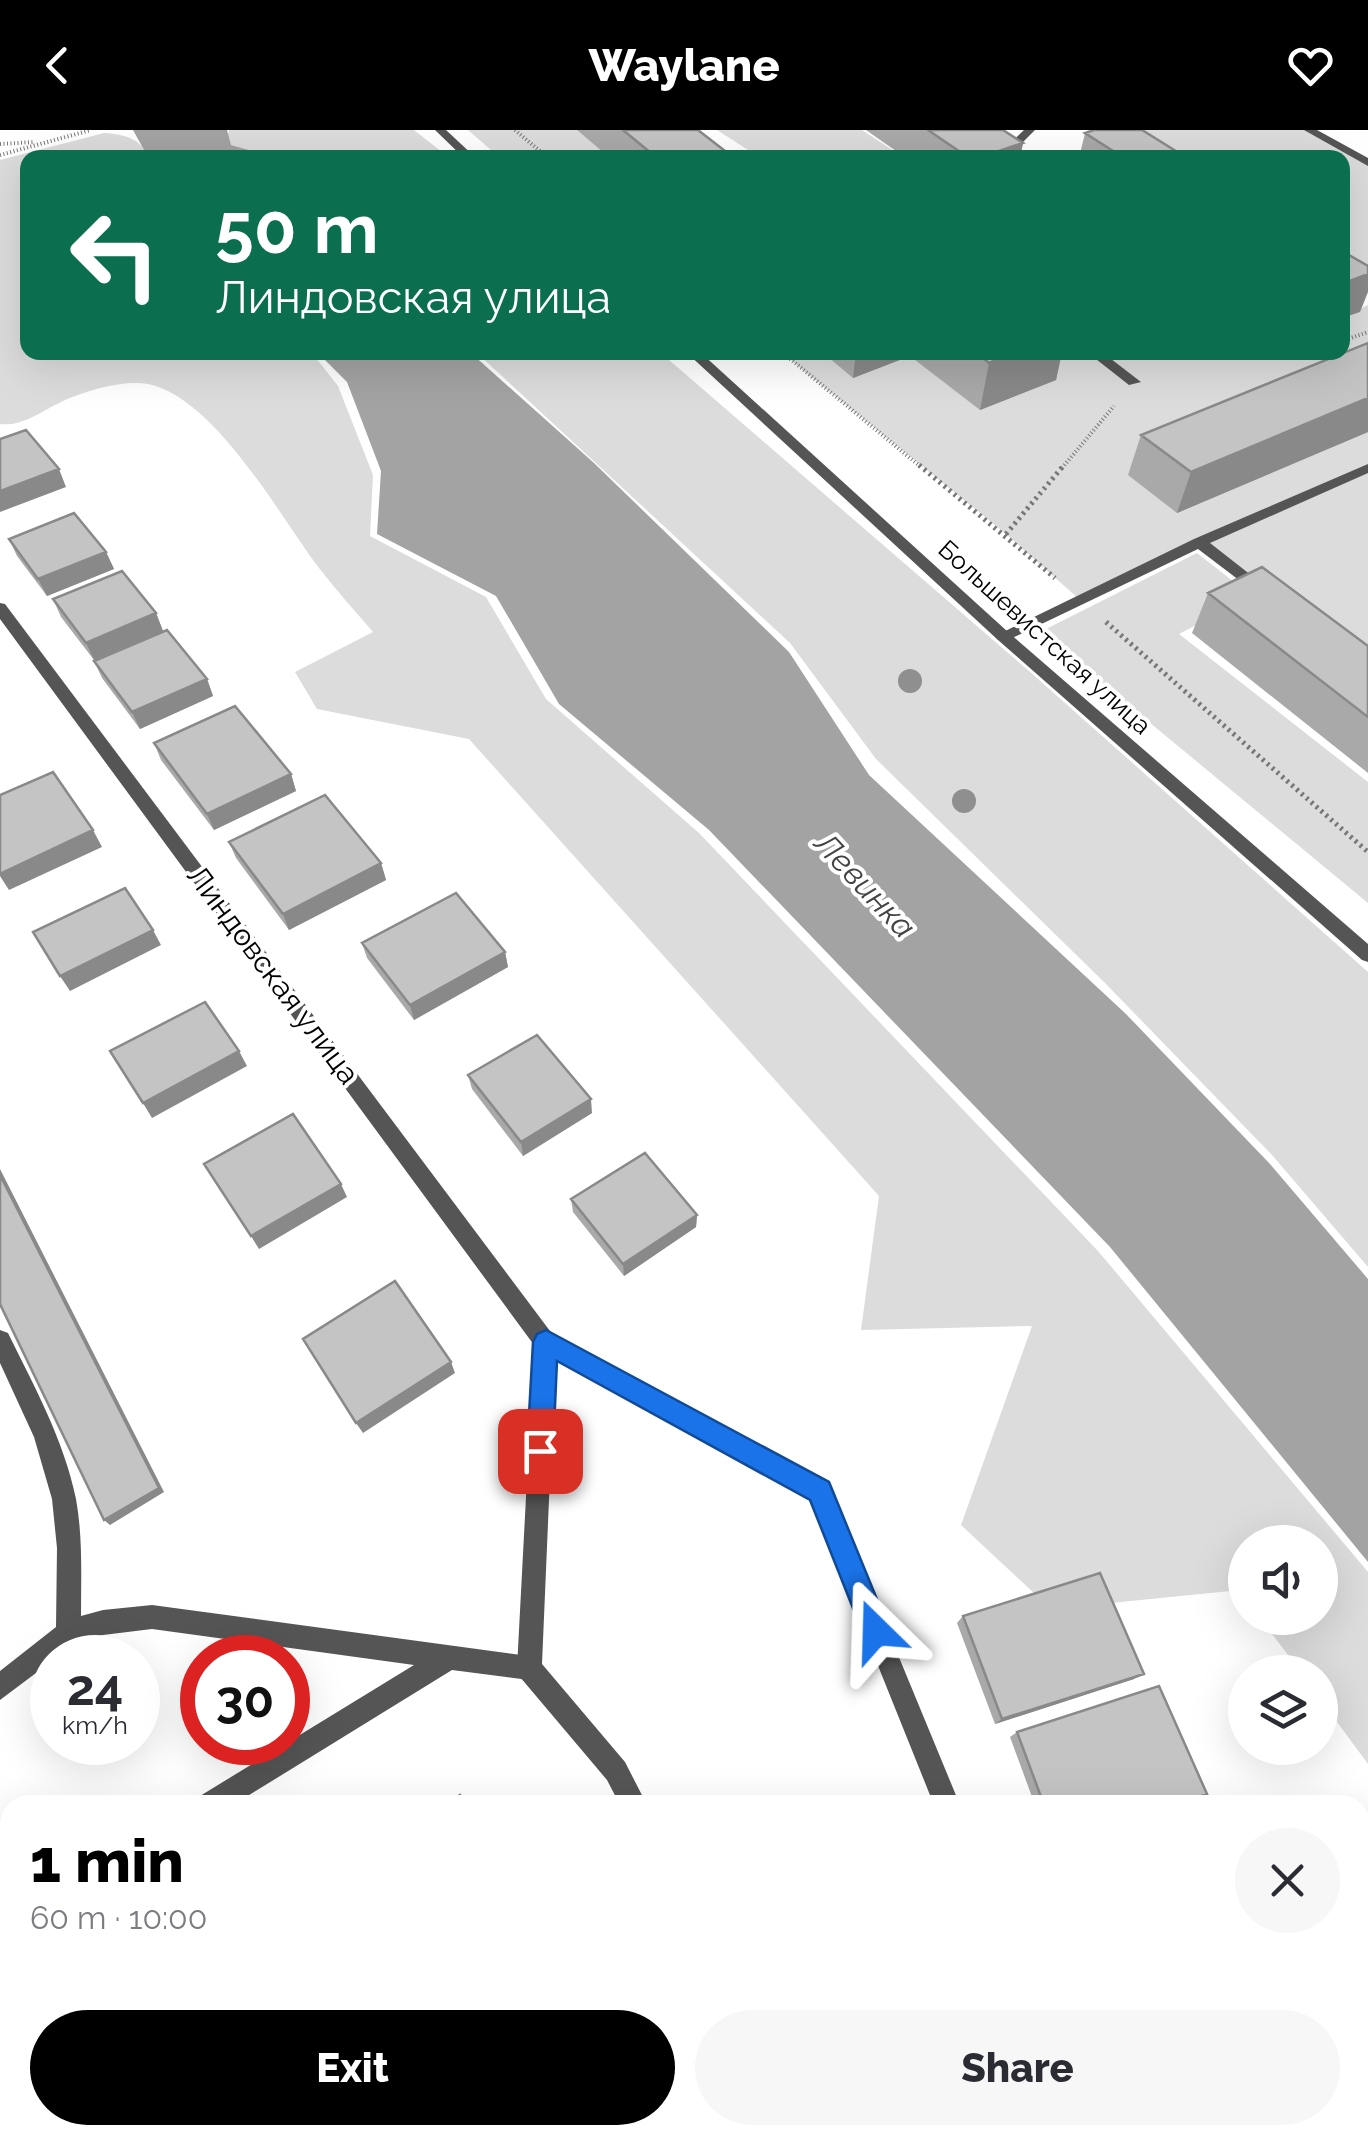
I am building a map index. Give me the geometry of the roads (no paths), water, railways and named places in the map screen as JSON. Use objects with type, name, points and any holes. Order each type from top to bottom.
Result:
[{"type":"street","points":[[440,130],[462,150]]},
{"type":"street","points":[[1006,150],[1030,130]]},
{"type":"street","points":[[1309,130],[1345,150]]},
{"type":"street","name":"Большевистская улица","points":[[701,360],[1003,636],[1368,955]]},
{"type":"street","points":[[1104,360],[1134,382]]},
{"type":"street","points":[[1003,636],[1199,542],[1368,468]]},
{"type":"street","points":[[1199,542],[1276,602]]},
{"type":"street","name":"Линдовская улица","points":[[0,608],[546,1342],[819,1491],[943,1795]]},
{"type":"street","points":[[0,1340],[43,1428],[64,1499],[70,1562],[68,1630]]},
{"type":"street","points":[[529,1668],[546,1342]]},
{"type":"street","points":[[0,1688],[68,1630],[112,1619],[152,1617],[529,1668],[616,1771],[629,1795]]},
{"type":"street","points":[[226,1795],[450,1658]]},
{"type":"water","points":[[133,130],[227,130],[231,145],[249,150],[144,150]]},
{"type":"water","name":"Левинка","points":[[325,360],[479,360],[594,463],[789,652],[869,775],[1126,1014],[1270,1164],[1368,1279],[1368,1562],[1110,1247],[709,830],[559,704],[496,596],[377,534],[381,471],[347,382]]}]
